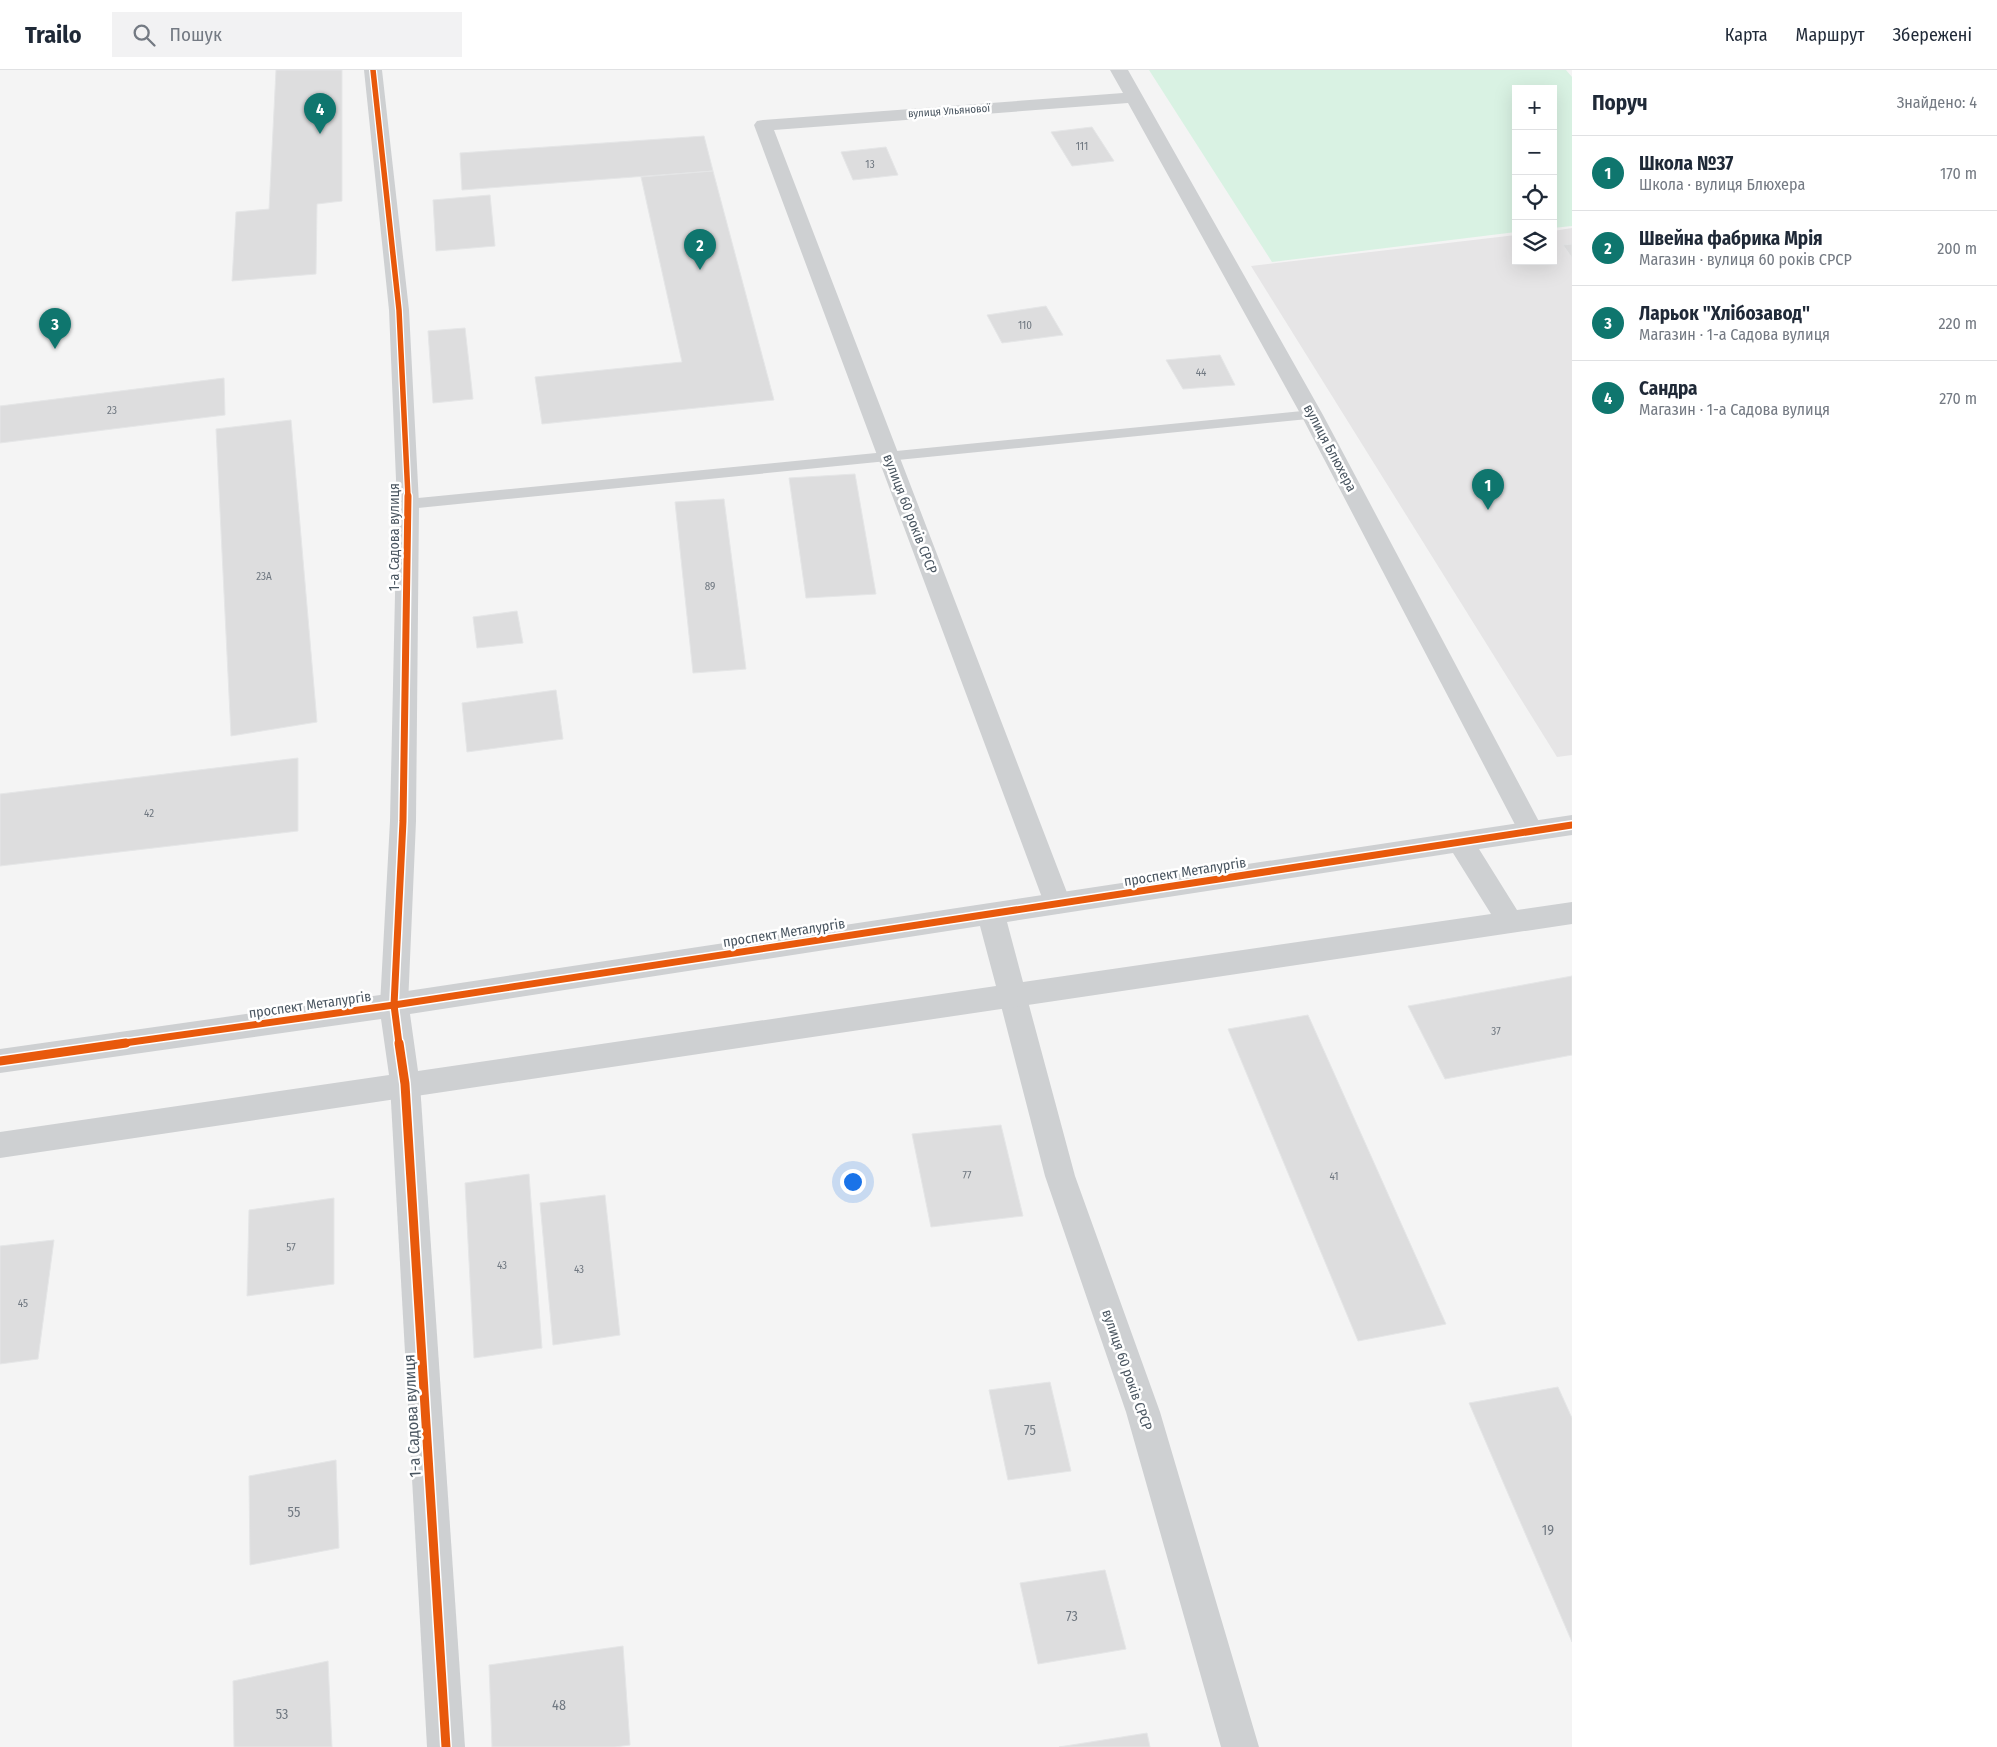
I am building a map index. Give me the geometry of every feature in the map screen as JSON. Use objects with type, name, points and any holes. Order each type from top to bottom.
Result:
[{"type":"street","name":"1-а Садова вулиця","points":[[373,70],[399,310],[408,504],[402,821],[394,1005],[405,1084],[446,1747]]},
{"type":"street","name":"вулиця Блюхера","points":[[1119,70],[1312,415],[1531,831]]},
{"type":"street","name":"вулиця Ульянової","points":[[763,125],[1134,97]]},
{"type":"street","name":"вулиця 60 років СРСР","points":[[763,125],[1057,904]]},
{"type":"street","name":"проспект Металургів","points":[[0,1061],[394,1005],[1572,825]]},
{"type":"street","points":[[1461,843],[1510,922]]},
{"type":"street","points":[[0,1145],[1012,994],[1572,913]]},
{"type":"street","name":"вулиця 60 років СРСР","points":[[991,914],[1060,1176],[1142,1412],[1240,1747]]},
{"type":"lane","points":[[408,504],[1312,415]]},
{"type":"shaded area","points":[[1572,228],[1572,755],[1557,757],[1251,266],[1512,235],[1512,265],[1557,265],[1557,230]]},
{"type":"green space","points":[[1149,70],[1566,70],[1572,77],[1572,226],[1557,228],[1557,85],[1512,85],[1512,232],[1272,262]]},
{"type":"building","points":[[276,70],[342,70],[342,201],[317,204],[316,274],[232,281],[236,212],[269,209]]},
{"type":"building","points":[[1092,127],[1114,161],[1072,166],[1051,132]]},
{"type":"building","points":[[704,136],[713,171],[462,190],[460,153]]},
{"type":"building","points":[[886,147],[898,175],[853,180],[841,152]]},
{"type":"building","points":[[713,171],[774,400],[542,424],[535,377],[682,362],[641,177]]},
{"type":"building","points":[[490,195],[495,246],[436,251],[433,200]]},
{"type":"building","points":[[1572,244],[1572,258],[1563,245]]},
{"type":"building","points":[[1046,306],[1063,335],[1002,343],[987,315]]},
{"type":"building","points":[[465,328],[473,399],[433,403],[428,331]]},
{"type":"building","points":[[1220,355],[1235,385],[1183,389],[1166,360]]},
{"type":"building","points":[[224,378],[225,415],[0,443],[0,406]]},
{"type":"building","points":[[291,420],[317,722],[231,736],[216,429]]},
{"type":"building","points":[[855,474],[876,594],[806,598],[789,478]]},
{"type":"building","points":[[724,499],[746,669],[693,673],[675,502]]},
{"type":"building","points":[[517,611],[523,643],[477,648],[473,617]]},
{"type":"building","points":[[556,690],[563,739],[467,752],[462,703]]},
{"type":"building","points":[[298,758],[298,831],[0,866],[0,794]]},
{"type":"building","points":[[1572,976],[1572,1055],[1445,1079],[1408,1006]]},
{"type":"building","points":[[1308,1015],[1446,1324],[1358,1341],[1228,1029]]},
{"type":"building","points":[[1001,1125],[1023,1216],[931,1227],[912,1134]]},
{"type":"building","points":[[529,1174],[542,1348],[474,1358],[465,1183]]},
{"type":"building","points":[[605,1195],[620,1335],[553,1345],[540,1203]]},
{"type":"building","points":[[334,1198],[334,1284],[247,1296],[249,1210]]},
{"type":"building","points":[[54,1240],[38,1359],[0,1364],[0,1246]]},
{"type":"building","points":[[1050,1382],[1071,1471],[1008,1480],[989,1390]]},
{"type":"building","points":[[1558,1387],[1572,1418],[1572,1642],[1469,1403]]},
{"type":"building","points":[[336,1460],[339,1548],[250,1565],[249,1476]]},
{"type":"building","points":[[1105,1570],[1126,1649],[1038,1664],[1020,1583]]},
{"type":"building","points":[[623,1646],[630,1745],[615,1747],[492,1747],[489,1665]]},
{"type":"building","points":[[328,1661],[332,1747],[234,1747],[233,1681]]},
{"type":"building","points":[[1147,1733],[1150,1747],[1059,1747]]},
{"type":"cycle path","points":[[373,70],[399,310],[408,504],[403,821],[394,1005],[405,1084],[446,1747]]},
{"type":"cycle path","points":[[0,1061],[394,1005],[1572,825]]},
{"type":"place","name":"Сандра","points":[[320,134]]},
{"type":"place","name":"Швейна фабрика Мрія","points":[[700,270]]},
{"type":"place","name":"Ларьок \"Хлібозавод\"","points":[[55,349]]},
{"type":"place","name":"Школа №37","points":[[1488,510]]}]
